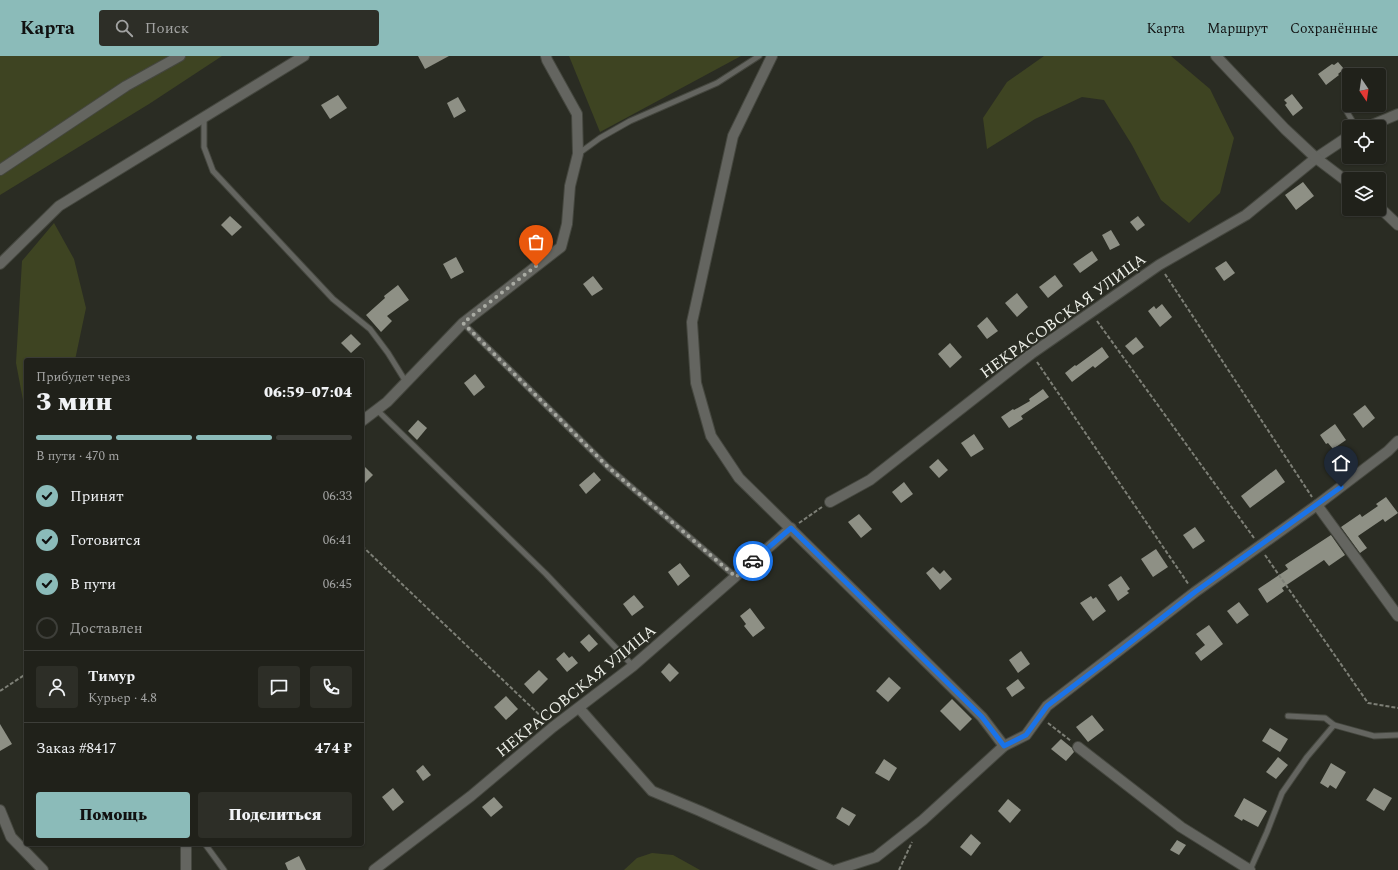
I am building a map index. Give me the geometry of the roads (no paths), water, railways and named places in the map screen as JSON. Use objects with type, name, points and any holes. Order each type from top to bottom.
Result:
[{"type":"street","points":[[0,170],[126,86],[180,56]]},
{"type":"street","points":[[0,264],[59,206],[304,56]]},
{"type":"street","points":[[364,419],[387,402],[463,323],[561,247],[567,224],[570,186],[578,154],[577,114],[546,56]]},
{"type":"street","points":[[772,56],[733,136],[692,322],[696,383],[710,436],[739,478],[982,717],[1004,746]]},
{"type":"street","points":[[1216,56],[1316,158],[1342,178]]},
{"type":"street","points":[[1384,120],[1398,114]]},
{"type":"street","name":"НЕКРАСОВСКАЯ УЛИЦА","points":[[830,502],[870,480],[1031,354],[1091,314],[1159,265],[1246,214],[1316,158],[1342,141]]},
{"type":"street","points":[[1386,214],[1398,225]]},
{"type":"street","points":[[836,870],[876,857],[923,820],[1004,746],[1026,735],[1047,706],[1195,592],[1317,505],[1388,451],[1398,441]]},
{"type":"street","points":[[1317,505],[1398,616]]},
{"type":"street","name":"НЕКРАСОВСКАЯ УЛИЦА","points":[[374,870],[471,796],[552,727],[633,666],[791,528]]},
{"type":"street","points":[[579,708],[652,791],[831,870]]},
{"type":"street","points":[[1078,747],[1181,827],[1250,870]]},
{"type":"street","points":[[0,810],[11,837],[43,870]]},
{"type":"street","points":[[186,846],[186,870]]},
{"type":"lane","points":[[578,154],[600,138],[630,121],[717,83],[759,56]]},
{"type":"lane","points":[[204,117],[204,147],[213,171],[333,299],[370,329],[388,353],[406,382]]},
{"type":"lane","points":[[463,323],[608,467],[736,577]]},
{"type":"lane","points":[[377,410],[546,574],[633,666]]},
{"type":"lane","points":[[1288,716],[1325,718],[1334,725],[1374,736],[1398,735]]},
{"type":"lane","points":[[1250,870],[1282,793],[1307,757],[1334,725]]},
{"type":"lane","points":[[206,846],[224,870]]}]
